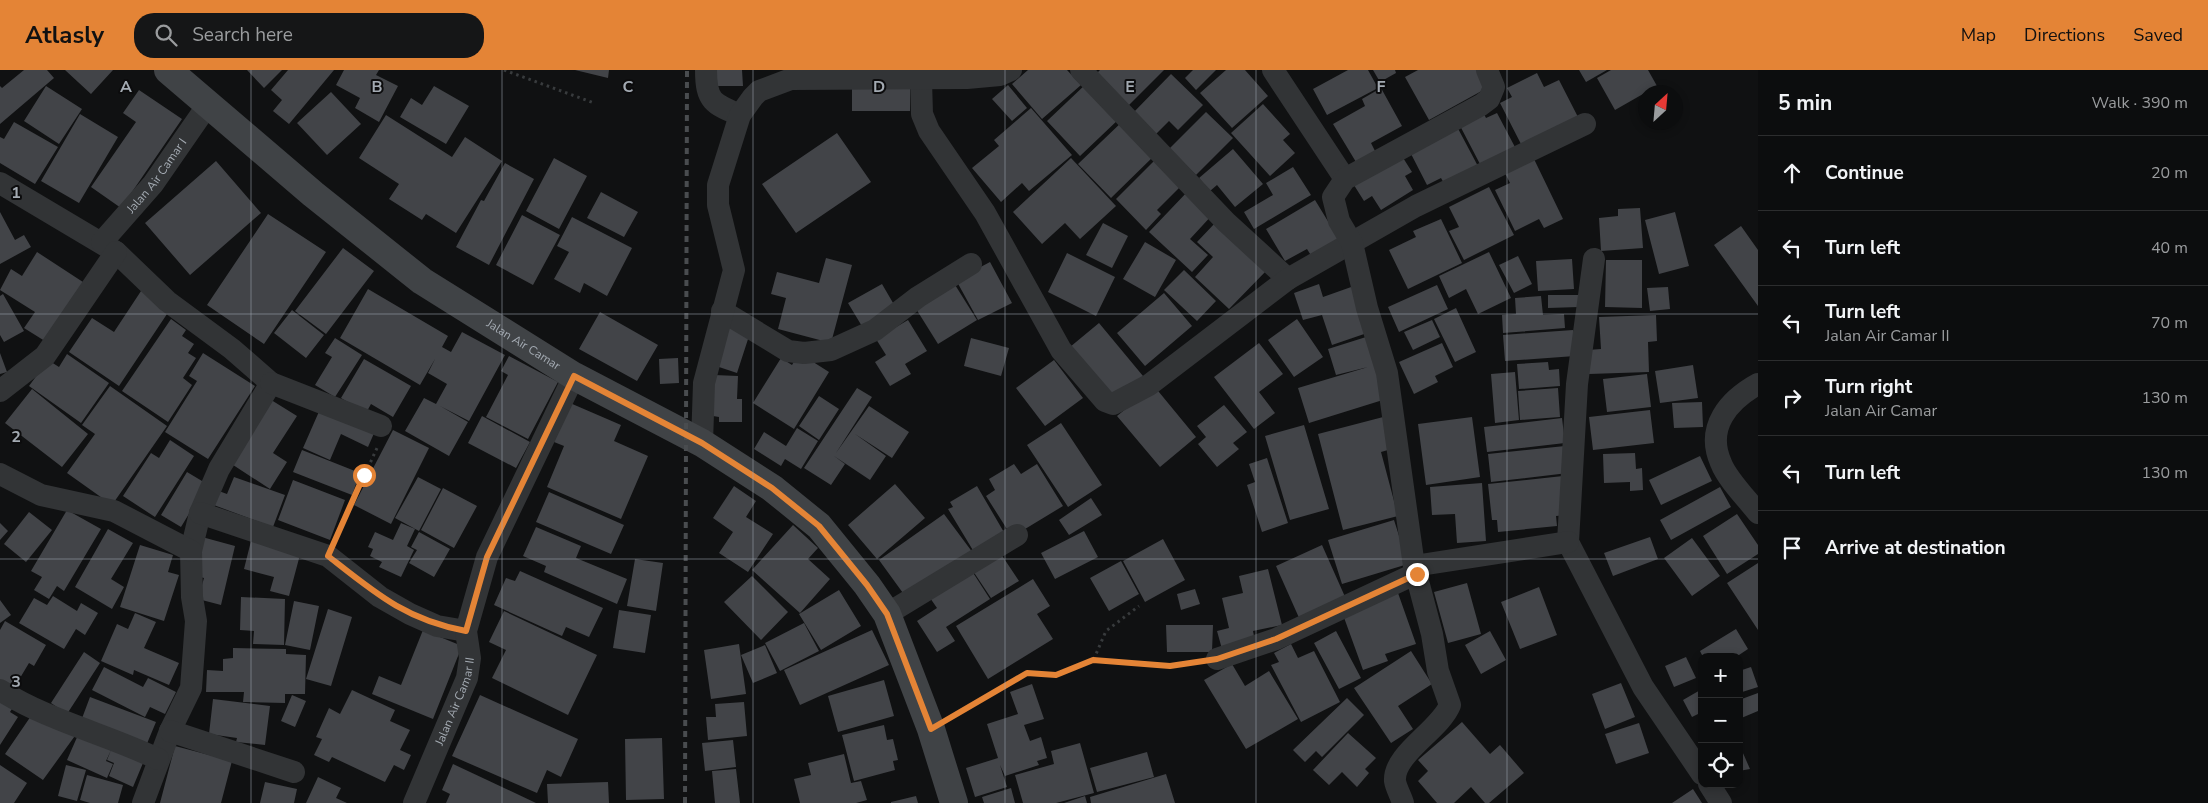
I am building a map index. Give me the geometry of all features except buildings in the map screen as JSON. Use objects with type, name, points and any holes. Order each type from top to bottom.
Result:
[{"type":"main road","name":"Jalan Air Camar","points":[[168,70],[207,106],[422,281],[574,376],[702,443],[772,488],[819,526],[867,585],[887,614],[931,729],[954,803]]},
{"type":"street","points":[[706,70],[706,92],[711,99],[722,108],[740,115]]},
{"type":"street","points":[[702,443],[704,384],[722,311],[732,287],[734,270],[718,205],[718,185],[740,115],[759,91],[791,79],[922,80],[1000,75],[1011,70]]},
{"type":"street","points":[[1081,70],[1226,222],[1288,279]]},
{"type":"street","points":[[1273,70],[1345,179]]},
{"type":"street","points":[[1403,803],[1395,780],[1397,769],[1406,754],[1445,717],[1450,706],[1438,671],[1416,570],[1387,373],[1367,308],[1352,243],[1338,221],[1333,205],[1333,197],[1345,179],[1489,99],[1494,87],[1487,70]]},
{"type":"street","points":[[922,80],[922,114],[929,131],[985,213],[1061,350],[1109,403],[1117,403],[1149,385],[1288,279],[1416,206],[1585,124]]},
{"type":"street","name":"Jalan Air Camar I","points":[[0,391],[46,356],[109,247],[207,106]]},
{"type":"street","points":[[0,183],[109,247],[167,301],[232,349],[271,383],[381,426]]},
{"type":"street","points":[[1594,259],[1577,384],[1568,542],[1643,687],[1698,768]]},
{"type":"street","points":[[722,311],[788,351],[831,350],[875,330],[918,297],[971,264]]},
{"type":"street","name":"Jalan Air Camar II","points":[[414,803],[467,678],[470,658],[466,631],[487,557],[574,376]]},
{"type":"street","points":[[143,803],[170,730],[191,688],[196,621],[192,597],[192,551],[200,513],[219,469],[271,383]]},
{"type":"street","points":[[1758,384],[1738,395],[1720,419],[1716,435],[1721,464],[1758,513]]},
{"type":"street","points":[[0,474],[41,496],[114,511],[192,551]]},
{"type":"street","points":[[200,513],[328,556],[380,597],[410,614],[437,626],[466,631]]},
{"type":"street","points":[[887,614],[1017,535]]},
{"type":"street","points":[[1217,659],[1276,639],[1416,570],[1568,542]]},
{"type":"street","points":[[0,690],[42,713],[135,748],[158,759]]},
{"type":"street","points":[[170,730],[294,772]]},
{"type":"street","points":[[1712,788],[1721,803]]},
{"type":"path","points":[[504,70],[594,103]]},
{"type":"path","points":[[328,556],[377,448],[381,436],[381,426]]},
{"type":"path","points":[[1093,660],[1106,631],[1140,606]]},
{"type":"path","points":[[931,729],[1027,673],[1056,675],[1093,660],[1170,666],[1217,659]]},
{"type":"railway","points":[[685,803],[687,70]]},
{"type":"route","points":[[364,475],[328,556],[380,597],[410,614],[437,626],[466,631],[487,557],[574,376],[702,443],[772,488],[819,526],[867,585],[887,614],[931,729],[1027,673],[1056,675],[1093,660],[1170,666],[1217,659],[1276,639],[1417,574]]}]
